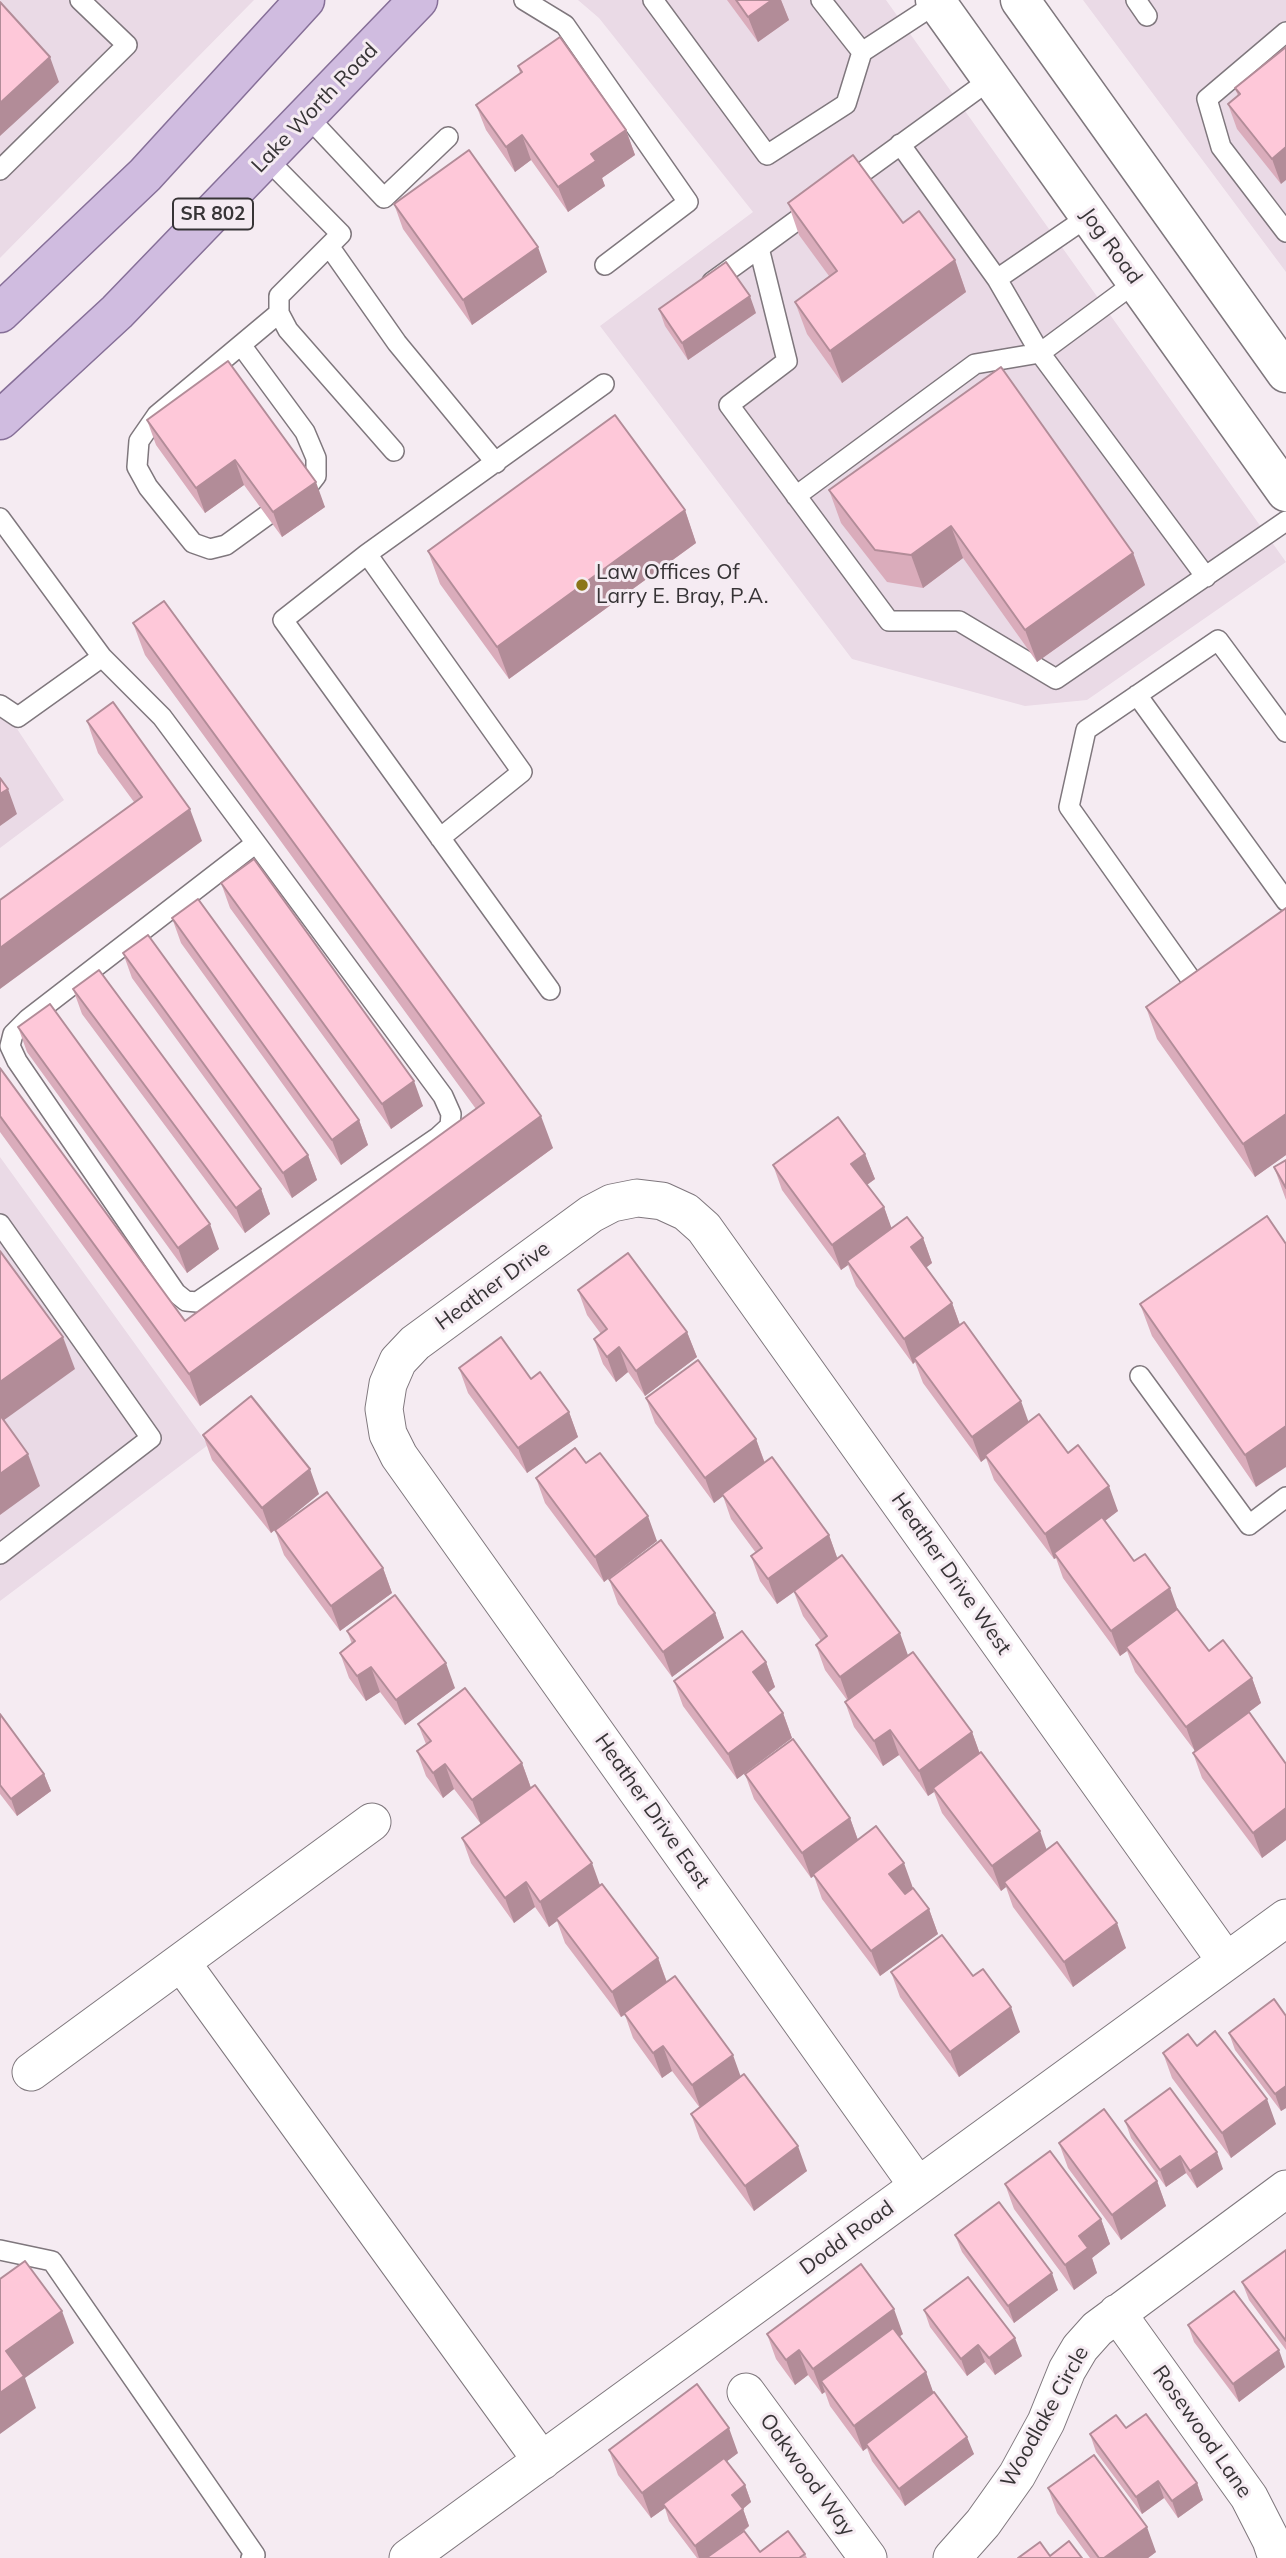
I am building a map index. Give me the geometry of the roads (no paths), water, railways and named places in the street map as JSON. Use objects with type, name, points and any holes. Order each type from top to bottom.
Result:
[{"type":"main road","points":[[0,313],[145,175],[304,0]]},
{"type":"main road","name":"Lake Worth Road","points":[[0,420],[117,312],[418,0]]},
{"type":"main road","points":[[1020,0],[1286,373]]},
{"type":"main road","name":"Jog Road","points":[[936,1],[1286,492]]},
{"type":"street","name":"Heather Drive","points":[[388,1434],[384,1409],[388,1384],[398,1361],[415,1343],[591,1214],[612,1203],[637,1198],[662,1201]]},
{"type":"street","name":"Heather Drive West","points":[[662,1201],[686,1212],[704,1228],[1226,1961]]},
{"type":"street","name":"Heather Drive East","points":[[388,1434],[399,1456],[918,2186]]},
{"type":"street","points":[[31,2072],[372,1822]]},
{"type":"street","name":"Dodd Road","points":[[408,2558],[1286,1918]]},
{"type":"street","points":[[180,1962],[542,2461]]},
{"type":"street","name":"Woodlake Circle","points":[[952,2558],[983,2523],[1017,2474],[1046,2423],[1067,2370],[1080,2348],[1097,2329],[1286,2189]]},
{"type":"street","name":"Rosewood Lane","points":[[1117,2313],[1249,2497],[1277,2558]]},
{"type":"street","name":"Oakwood Way","points":[[746,2392],[868,2558]]},
{"type":"lane","points":[[0,170],[127,44],[80,0]]},
{"type":"lane","points":[[524,0],[565,26],[688,202],[605,265]]},
{"type":"lane","points":[[653,0],[767,155],[846,104],[862,52],[936,1]]},
{"type":"lane","points":[[821,0],[862,52]]},
{"type":"lane","points":[[1286,32],[1207,99],[1221,147],[1286,232]]},
{"type":"lane","points":[[698,292],[991,79]]},
{"type":"lane","points":[[307,116],[384,198],[448,137]]},
{"type":"lane","points":[[900,144],[998,279],[1040,353],[1206,577]]},
{"type":"lane","points":[[266,158],[341,234],[279,296],[279,313],[288,330],[394,451]]},
{"type":"lane","points":[[998,279],[1089,216]]},
{"type":"lane","points":[[329,246],[397,343],[496,463]]},
{"type":"lane","points":[[759,248],[788,361],[729,405],[889,621],[960,621],[1056,679],[1286,522]]},
{"type":"lane","points":[[796,496],[975,364],[1040,353],[1136,282]]},
{"type":"lane","points":[[266,516],[226,545],[210,549],[193,543],[148,487],[137,467],[139,441],[157,415],[279,313]]},
{"type":"lane","points":[[241,345],[305,432],[316,458],[316,475],[309,485]]},
{"type":"lane","points":[[550,990],[283,620],[367,554],[604,384]]},
{"type":"lane","points":[[0,518],[102,657],[162,717],[256,843],[443,1096],[451,1114],[450,1126],[416,1153],[197,1303],[186,1301],[176,1293],[17,1061],[10,1046],[13,1034],[28,1018],[256,843]]},
{"type":"lane","points":[[367,554],[522,772],[440,838]]},
{"type":"lane","points":[[1190,978],[1069,807],[1086,730],[1218,640],[1286,733]]},
{"type":"lane","points":[[0,705],[18,717],[102,657]]},
{"type":"lane","points":[[1137,695],[1286,901]]},
{"type":"lane","points":[[0,1224],[151,1438],[0,1554]]},
{"type":"lane","points":[[1140,1376],[1249,1525],[1286,1497]]},
{"type":"lane","points":[[0,2250],[52,2261],[255,2555],[251,2558]]},
{"type":"place","name":"Law Offices Of Larry E. Bray, P.A.","points":[[582,585]]}]
